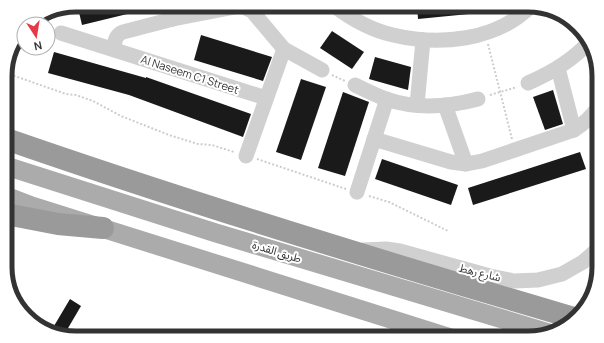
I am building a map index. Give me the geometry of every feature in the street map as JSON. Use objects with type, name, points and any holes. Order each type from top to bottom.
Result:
[{"type":"highway","points":[[12,142],[187,200],[353,252],[568,316]]},
{"type":"highway","points":[[12,215],[58,224],[103,228]]},
{"type":"main road","name":"طريق القدرة","points":[[12,168],[216,233],[540,330]]},
{"type":"main road","points":[[12,198],[32,206],[429,331]]},
{"type":"street","points":[[113,49],[116,38],[120,33],[171,12]]},
{"type":"street","points":[[253,12],[284,49],[322,70]]},
{"type":"street","points":[[344,12],[361,23],[392,35],[423,40],[459,39],[486,33],[505,25],[526,12]]},
{"type":"street","name":"Al Naseem C1 Street","points":[[62,33],[266,98]]},
{"type":"street","points":[[417,105],[423,40]]},
{"type":"street","points":[[528,83],[572,59],[584,47]]},
{"type":"street","points":[[246,156],[284,49]]},
{"type":"street","points":[[558,68],[574,130]]},
{"type":"street","points":[[355,85],[387,99],[417,105],[462,104],[478,100]]},
{"type":"street","points":[[358,192],[387,99]]},
{"type":"street","points":[[445,105],[466,164]]},
{"type":"street","points":[[374,139],[451,162],[466,164],[482,161],[574,130],[592,116]]},
{"type":"street","name":"شارع رهط","points":[[353,252],[373,249],[400,251],[490,276],[514,281],[538,280],[562,274],[583,262],[592,254]]},
{"type":"path","points":[[486,33],[515,150]]},
{"type":"path","points":[[322,70],[355,85]]},
{"type":"path","points":[[12,75],[66,94],[76,94],[121,116],[198,144],[212,145],[389,202],[448,231]]},
{"type":"path","points":[[478,100],[528,83]]},
{"type":"building","points":[[79,12],[136,12],[82,25]]},
{"type":"building","points":[[418,12],[469,12],[469,14],[418,19]]},
{"type":"building","points":[[332,31],[364,52],[352,69],[320,48]]},
{"type":"building","points":[[201,35],[272,57],[263,81],[194,60]]},
{"type":"building","points":[[56,53],[146,77],[251,114],[243,137],[129,95],[48,73],[53,56],[56,56]]},
{"type":"building","points":[[375,57],[411,67],[408,90],[369,79]]},
{"type":"building","points":[[301,79],[326,87],[301,160],[276,152]]},
{"type":"building","points":[[553,90],[563,124],[545,130],[533,97]]},
{"type":"building","points":[[343,92],[369,102],[345,176],[318,168]]},
{"type":"building","points":[[580,152],[586,169],[473,205],[468,188]]},
{"type":"building","points":[[382,159],[458,185],[451,205],[375,179]]},
{"type":"building","points":[[70,299],[81,306],[67,330],[53,327]]}]
